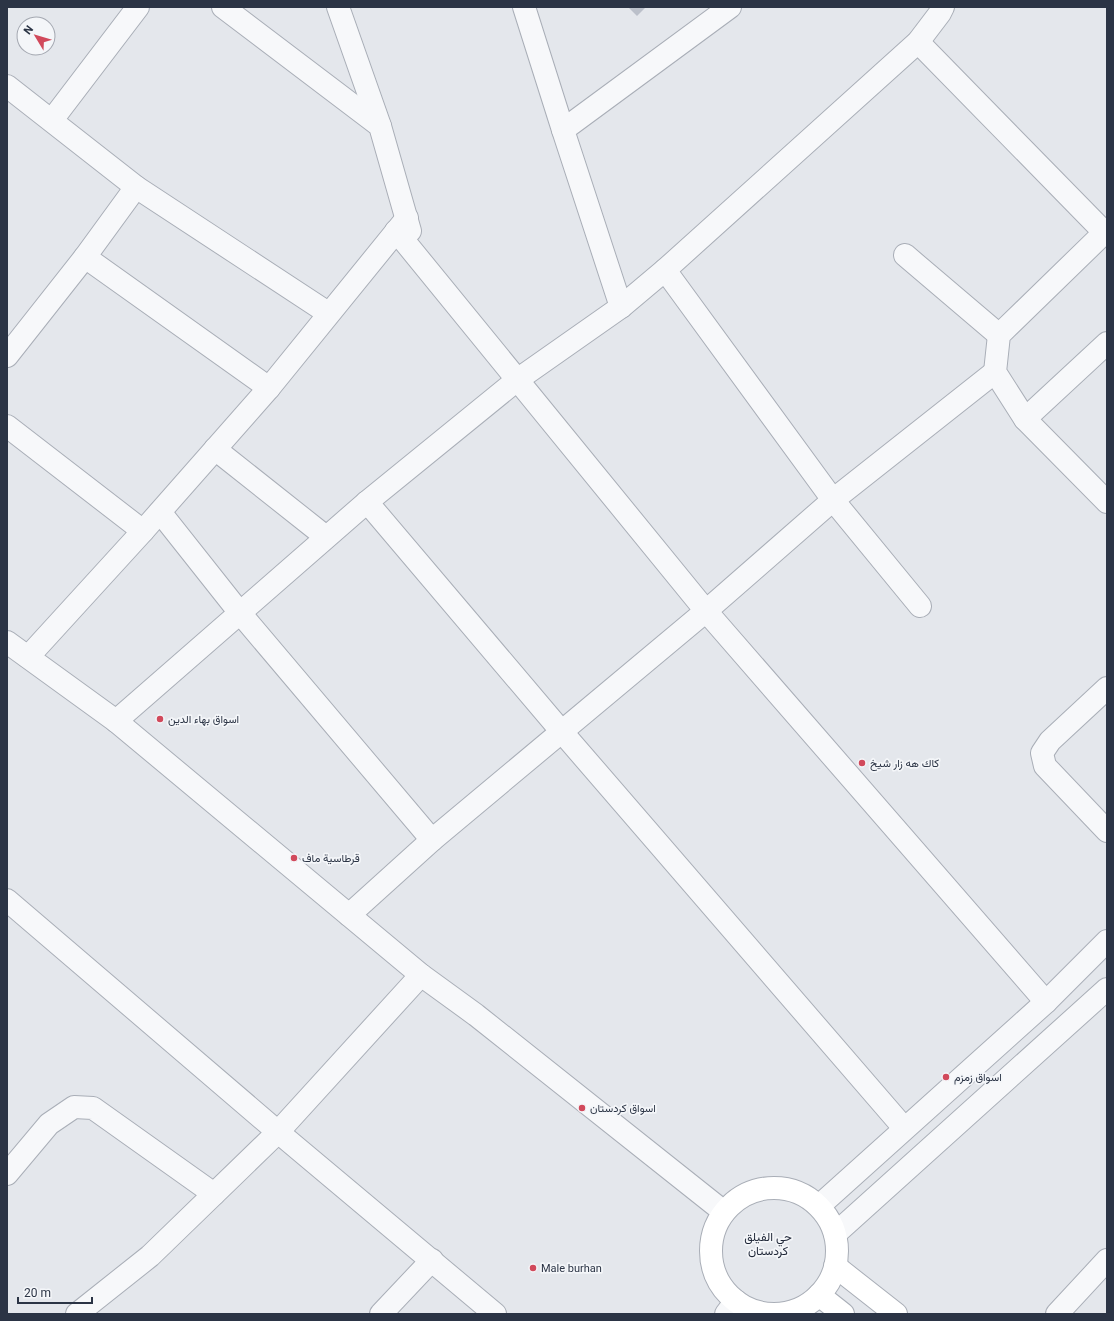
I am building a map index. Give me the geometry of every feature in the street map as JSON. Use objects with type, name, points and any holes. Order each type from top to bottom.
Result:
[{"type":"street","points":[[52,120],[138,7]]},
{"type":"street","points":[[222,7],[380,126]]},
{"type":"street","points":[[338,7],[380,126],[401,225],[419,259],[706,611],[1046,1002]]},
{"type":"street","points":[[524,7],[620,307]]},
{"type":"street","points":[[116,721],[367,502],[517,380],[620,307],[665,270],[918,42],[943,7]]},
{"type":"street","points":[[563,130],[722,10]]},
{"type":"street","points":[[918,42],[1106,231],[999,335],[995,372],[1025,419],[1107,502]]},
{"type":"street","points":[[7,86],[136,187],[328,313]]},
{"type":"street","points":[[7,356],[85,256],[136,187]]},
{"type":"street","points":[[28,657],[143,531],[269,388],[328,313],[401,225]]},
{"type":"street","points":[[906,255],[999,335]]},
{"type":"street","points":[[85,256],[269,388]]},
{"type":"street","points":[[665,270],[833,500],[920,606]]},
{"type":"street","points":[[1025,419],[1107,343]]},
{"type":"street","points":[[348,915],[432,840],[706,611],[833,500],[995,372]]},
{"type":"street","points":[[7,426],[143,531]]},
{"type":"street","points":[[215,449],[326,537]]},
{"type":"street","points":[[367,502],[562,732],[904,1128]]},
{"type":"street","points":[[160,512],[240,613],[432,840]]},
{"type":"street","points":[[7,642],[116,721],[421,976],[476,1015],[724,1212]]},
{"type":"street","points":[[1107,688],[1050,741],[1042,753],[1045,766],[1107,831]]},
{"type":"street","points":[[7,900],[278,1132],[432,1260],[492,1313]]},
{"type":"street","points":[[819,1206],[1046,1002],[1107,941]]},
{"type":"street","points":[[77,1314],[150,1256],[278,1132],[421,976]]},
{"type":"street","points":[[835,1234],[1107,989]]},
{"type":"street","points":[[7,1174],[49,1124],[74,1107],[93,1108],[214,1194]]},
{"type":"street","points":[[778,1187],[793,1190],[806,1196],[819,1206],[829,1219],[835,1234],[837,1250],[835,1266],[829,1282],[819,1295],[807,1304],[793,1311],[778,1314],[763,1313],[748,1308],[731,1307],[713,1266],[711,1252],[712,1238],[717,1224],[724,1212],[735,1201],[748,1193],[762,1188],[778,1187]]},
{"type":"street","points":[[381,1314],[432,1260]]},
{"type":"street","points":[[1057,1314],[1107,1260]]},
{"type":"street","points":[[835,1266],[896,1314]]},
{"type":"street","points":[[819,1295],[843,1314]]},
{"type":"building","points":[[628,7],[646,7],[637,16]]},
{"type":"place","name":"اسواق بهاء الدين","points":[[160,719]]},
{"type":"place","name":"كاك هه زار شيخ","points":[[862,763]]},
{"type":"place","name":"قرطاسية ماف","points":[[294,858]]},
{"type":"place","name":"اسواق زمزم","points":[[946,1077]]},
{"type":"place","name":"اسواق كردستان","points":[[582,1108]]},
{"type":"place","name":"Male burhan","points":[[533,1268]]},
{"type":"district","name":"حي الفيلق كردستان","points":[[768,1244]]}]
